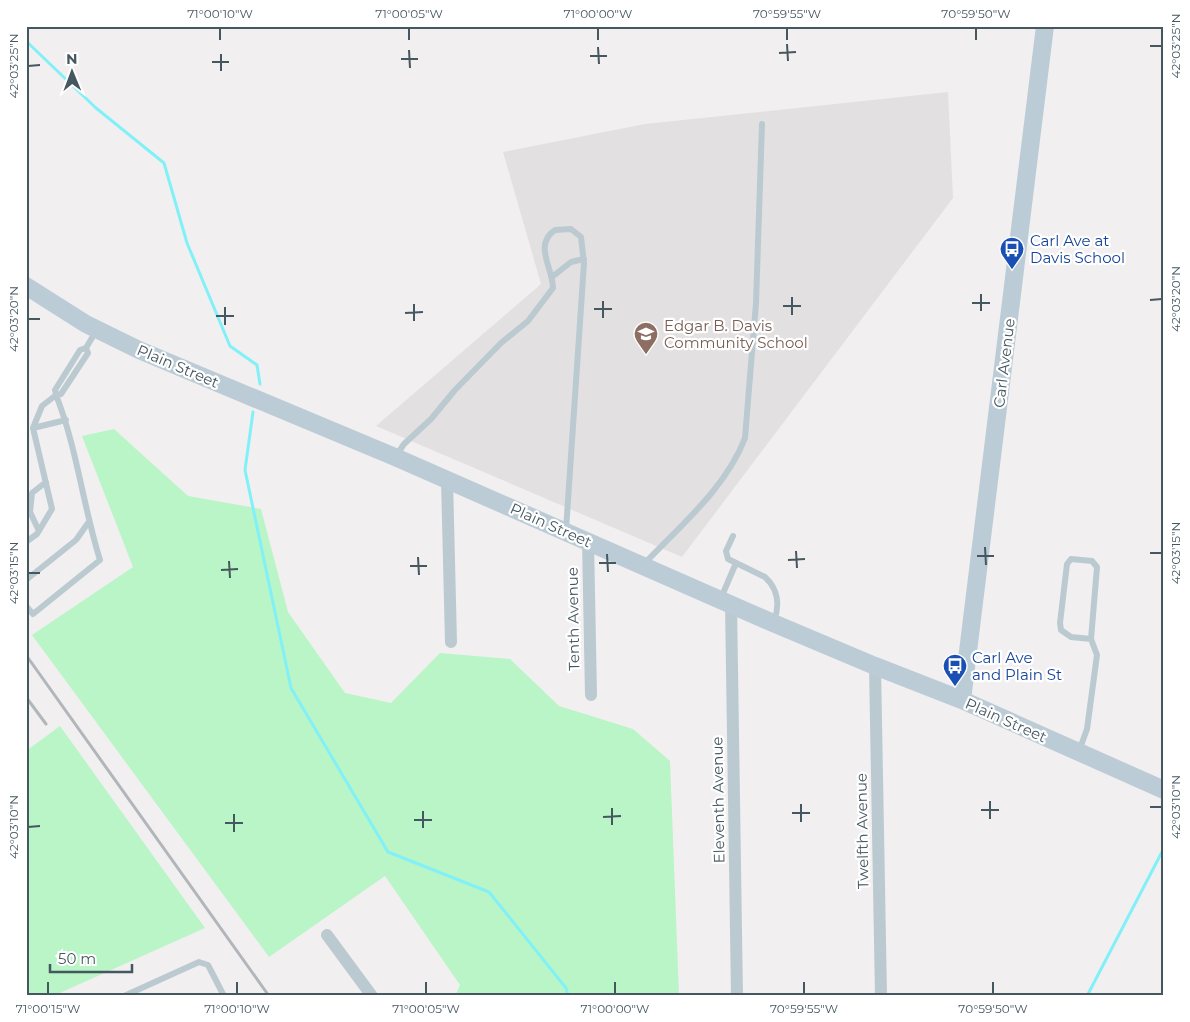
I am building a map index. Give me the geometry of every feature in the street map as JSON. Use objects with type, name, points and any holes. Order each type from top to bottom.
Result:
[{"type":"main road","name":"Carl Avenue","points":[[962,700],[1045,26]]},
{"type":"main road","name":"Plain Street","points":[[26,286],[97,330],[175,365],[395,457],[875,666],[962,700],[1164,790]]},
{"type":"street","points":[[448,480],[451,642]]},
{"type":"street","name":"Tenth Avenue","points":[[588,541],[591,696]]},
{"type":"street","name":"Eleventh Avenue","points":[[726,600],[737,996]]},
{"type":"street","name":"Twelfth Avenue","points":[[875,666],[881,996]]},
{"type":"street","points":[[327,935],[372,996]]},
{"type":"lane","points":[[643,564],[712,491],[737,458],[745,438],[756,303],[762,124]]},
{"type":"lane","points":[[395,457],[404,444],[431,419],[455,390],[501,343],[528,320],[552,291],[552,277],[546,261],[545,244],[548,236],[555,230],[566,228],[579,234],[583,242],[584,259],[574,436],[565,531]]},
{"type":"lane","points":[[552,277],[571,262],[584,259]]},
{"type":"lane","points":[[26,606],[33,614],[100,560],[88,523],[66,420],[55,390],[80,350],[86,348],[97,330]]},
{"type":"lane","points":[[26,542],[39,531],[52,508],[33,428],[42,406],[56,396]]},
{"type":"lane","points":[[33,428],[66,420]]},
{"type":"lane","points":[[39,531],[30,512],[32,493],[46,482]]},
{"type":"lane","points":[[26,580],[76,540],[88,523]]},
{"type":"lane","points":[[733,536],[726,555],[728,559],[766,577],[770,582],[778,604],[774,623]]},
{"type":"lane","points":[[1079,752],[1087,729],[1097,655],[1091,638],[1097,567],[1092,560],[1071,559],[1067,564],[1060,623],[1062,630],[1071,636],[1091,638]]},
{"type":"lane","points":[[726,600],[736,563]]},
{"type":"lane","points":[[124,996],[199,962],[208,965],[224,996]]},
{"type":"shaded area","name":"Edgar B. Davis Community School","points":[[948,92],[953,198],[682,557],[376,426],[541,284],[503,152],[645,124]]},
{"type":"green space","points":[[114,429],[188,496],[261,509],[288,612],[345,693],[391,703],[440,653],[510,659],[559,706],[633,729],[670,761],[679,996],[455,996],[460,985],[385,876],[269,957],[32,635],[133,567],[82,436]]},
{"type":"green space","points":[[60,726],[205,928],[53,996],[26,996],[26,751]]},
{"type":"waterway","points":[[26,41],[96,108],[164,163],[187,243],[230,346],[257,365],[260,384]]},
{"type":"waterway","points":[[253,412],[245,470],[291,688],[388,852],[489,892],[566,988],[568,996]]},
{"type":"waterway","points":[[1087,996],[1164,848]]},
{"type":"railway","points":[[26,655],[269,996]]},
{"type":"railway","points":[[26,697],[46,724]]},
{"type":"place","name":"Carl Ave at Davis School","points":[[1012,270]]},
{"type":"place","name":"Edgar B. Davis Community School","points":[[646,355]]},
{"type":"place","name":"Carl Ave and Plain St","points":[[955,687]]}]
